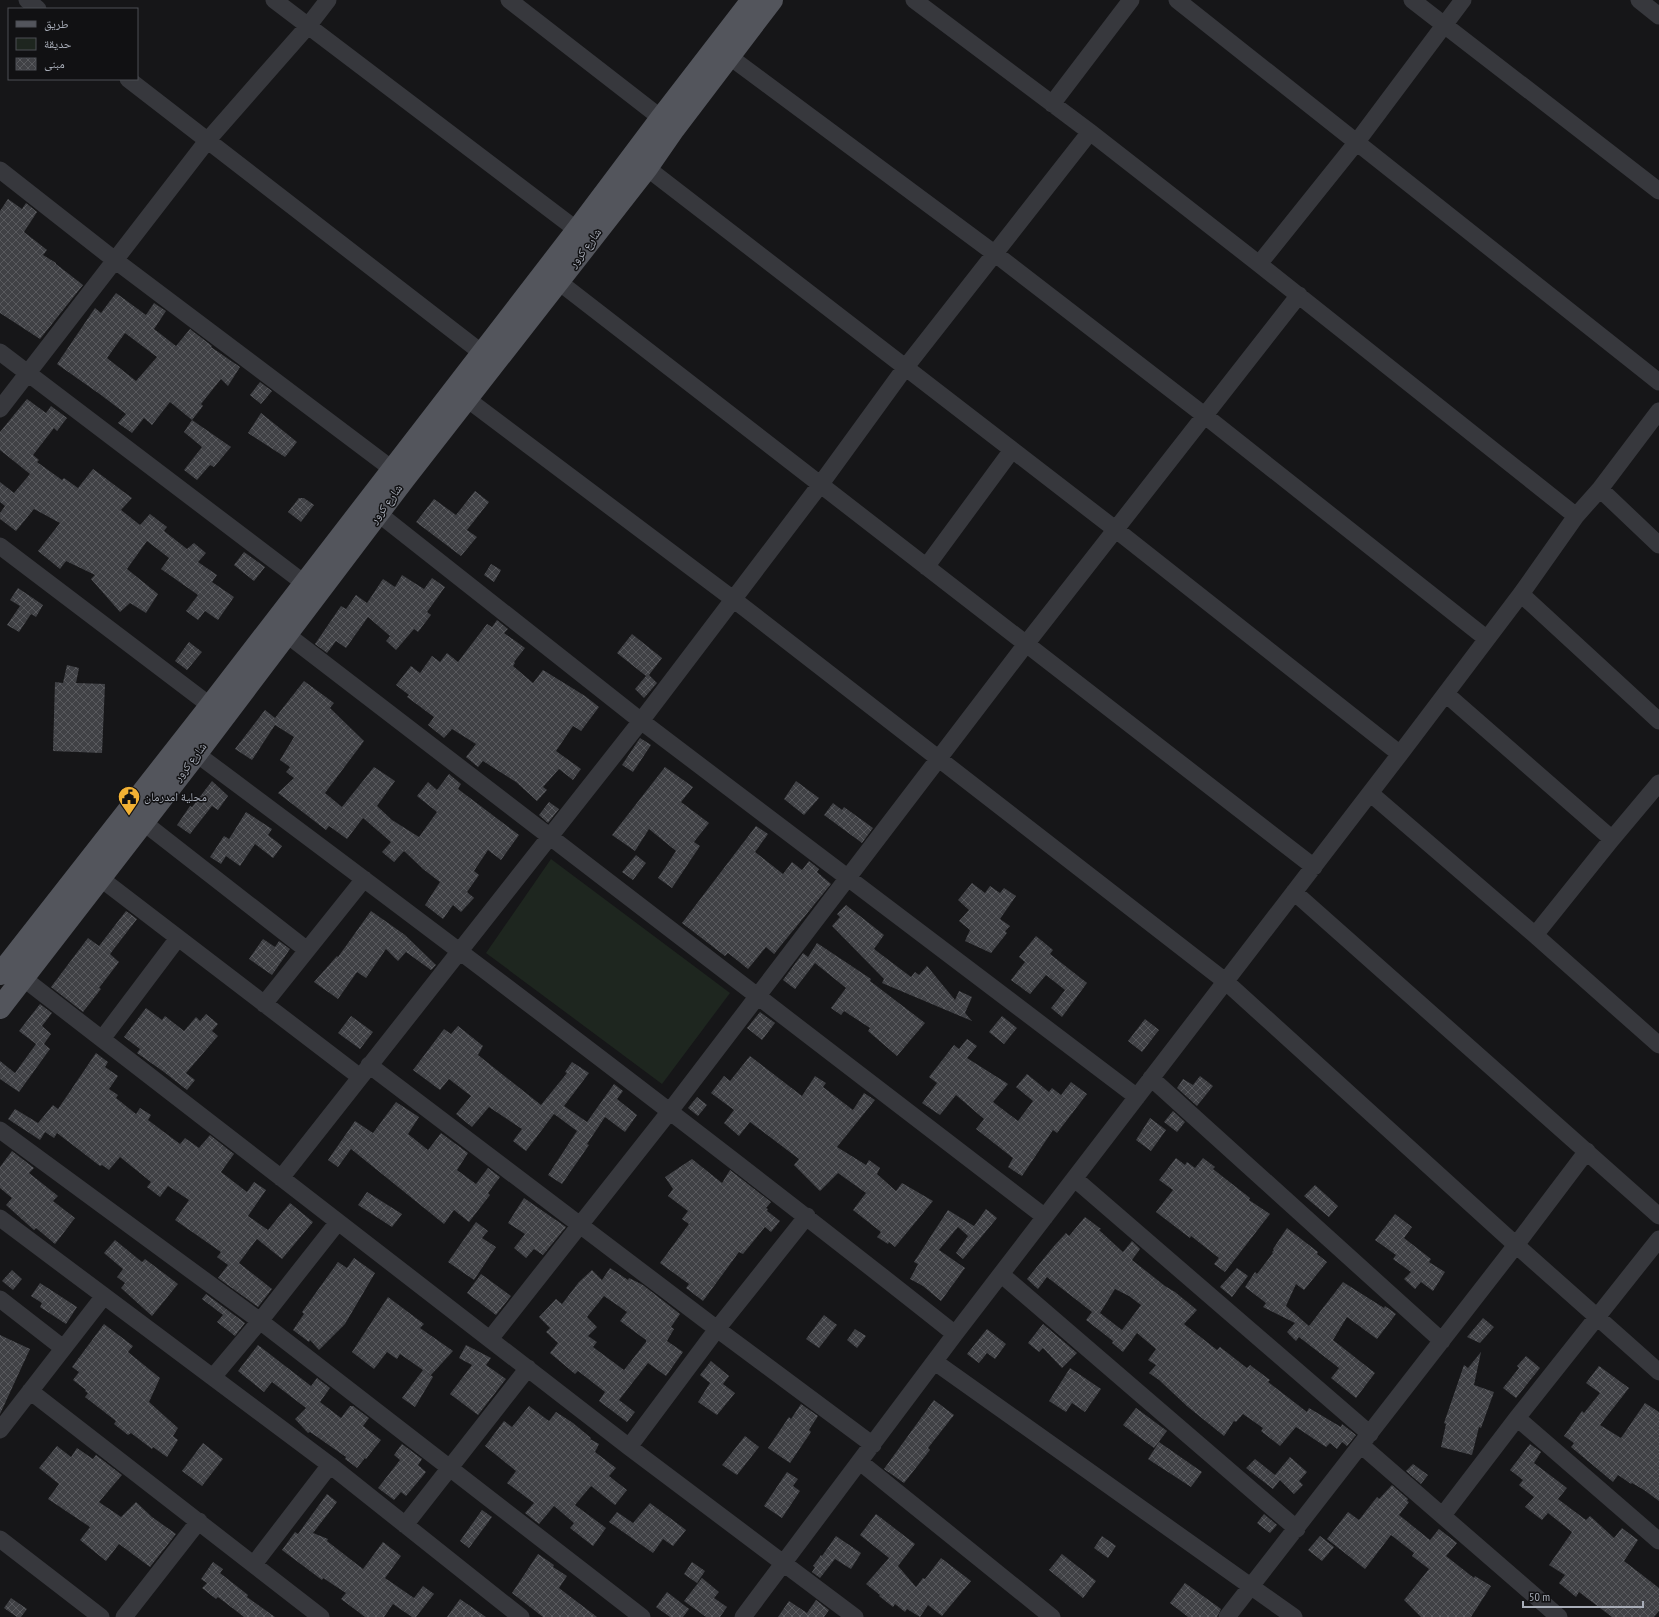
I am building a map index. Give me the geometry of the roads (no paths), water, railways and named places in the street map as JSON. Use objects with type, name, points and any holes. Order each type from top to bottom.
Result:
[{"type":"main road","name":"شارع كرور","points":[[280,629],[304,584],[752,0]]},
{"type":"main road","name":"شارع كرور","points":[[0,1008],[7,970],[108,851],[280,629],[379,514],[647,168],[674,129],[772,0]]},
{"type":"main road","name":"شارع كرور","points":[[7,970],[100,878],[108,851],[143,822],[189,748]]},
{"type":"street","points":[[27,0],[37,8]]},
{"type":"street","points":[[274,0],[577,230]]},
{"type":"street","points":[[0,409],[208,141],[308,26],[328,0]]},
{"type":"street","points":[[509,0],[661,118]]},
{"type":"street","points":[[914,0],[1090,132],[1299,295],[1576,516]]},
{"type":"street","points":[[1052,104],[1131,0]]},
{"type":"street","points":[[1177,0],[1659,382]]},
{"type":"street","points":[[1412,0],[1659,192]]},
{"type":"street","points":[[1259,264],[1356,142],[1463,0]]},
{"type":"street","points":[[1639,0],[1659,16]]},
{"type":"street","points":[[730,57],[994,253],[1204,415],[1487,639]]},
{"type":"street","points":[[129,80],[482,353]]},
{"type":"street","points":[[280,1178],[640,721],[820,485],[905,368],[1090,132]]},
{"type":"street","points":[[647,168],[1115,529],[1400,754]]},
{"type":"street","points":[[0,170],[116,261],[392,469]]},
{"type":"street","points":[[559,282],[1314,867]]},
{"type":"street","points":[[490,1339],[582,1225],[1026,644],[1299,295]]},
{"type":"street","points":[[0,352],[304,584]]},
{"type":"street","points":[[467,399],[733,599],[1225,981],[1516,1245],[1659,1372]]},
{"type":"street","points":[[743,1617],[955,1334],[1002,1275],[1150,1078],[1446,694],[1521,594],[1576,516],[1600,489],[1659,411]]},
{"type":"street","points":[[926,567],[1012,450]]},
{"type":"street","points":[[1600,489],[1659,545]]},
{"type":"street","points":[[379,514],[640,721],[1137,1097]]},
{"type":"street","points":[[0,546],[217,711]]},
{"type":"street","points":[[1521,594],[1659,721]]},
{"type":"street","points":[[280,629],[1045,1217]]},
{"type":"street","points":[[1446,694],[1612,838]]},
{"type":"street","points":[[189,748],[459,950],[670,1111],[807,1216],[955,1334]]},
{"type":"street","points":[[1535,934],[1612,838],[1659,783]]},
{"type":"street","points":[[1370,793],[1535,934],[1659,1045]]},
{"type":"street","points":[[143,822],[307,950]]},
{"type":"street","points":[[100,878],[264,1004],[364,1071],[582,1225],[717,1329],[872,1445]]},
{"type":"street","points":[[264,1004],[364,879]]},
{"type":"street","points":[[1294,892],[1659,1216]]},
{"type":"street","points":[[102,1039],[178,938]]},
{"type":"street","points":[[7,970],[102,1039],[628,1446],[855,1617]]},
{"type":"street","points":[[1150,1078],[1442,1341]]},
{"type":"street","points":[[0,1130],[260,1321],[642,1617]]},
{"type":"street","points":[[1227,1617],[1442,1341],[1587,1151]]},
{"type":"street","points":[[1075,1179],[1366,1439],[1443,1515],[1559,1617]]},
{"type":"street","points":[[628,1446],[717,1329],[807,1216]]},
{"type":"street","points":[[0,1218],[330,1465],[517,1616]]},
{"type":"street","points":[[213,1377],[260,1321],[338,1222]]},
{"type":"street","points":[[1443,1515],[1517,1418],[1659,1239]]},
{"type":"street","points":[[1002,1275],[1297,1528]]},
{"type":"street","points":[[1,1426],[104,1296]]},
{"type":"street","points":[[0,1299],[63,1348]]},
{"type":"street","points":[[935,1362],[1294,1617]]},
{"type":"street","points":[[405,1525],[528,1368]]},
{"type":"street","points":[[30,1390],[321,1617]]},
{"type":"street","points":[[1517,1418],[1659,1541]]},
{"type":"street","points":[[860,1462],[1049,1616]]},
{"type":"street","points":[[254,1564],[330,1465]]},
{"type":"street","points":[[124,1617],[199,1521]]},
{"type":"street","points":[[0,1539],[101,1617]]},
{"type":"place","name":"محلية امدرمان","points":[[129,816]]}]
